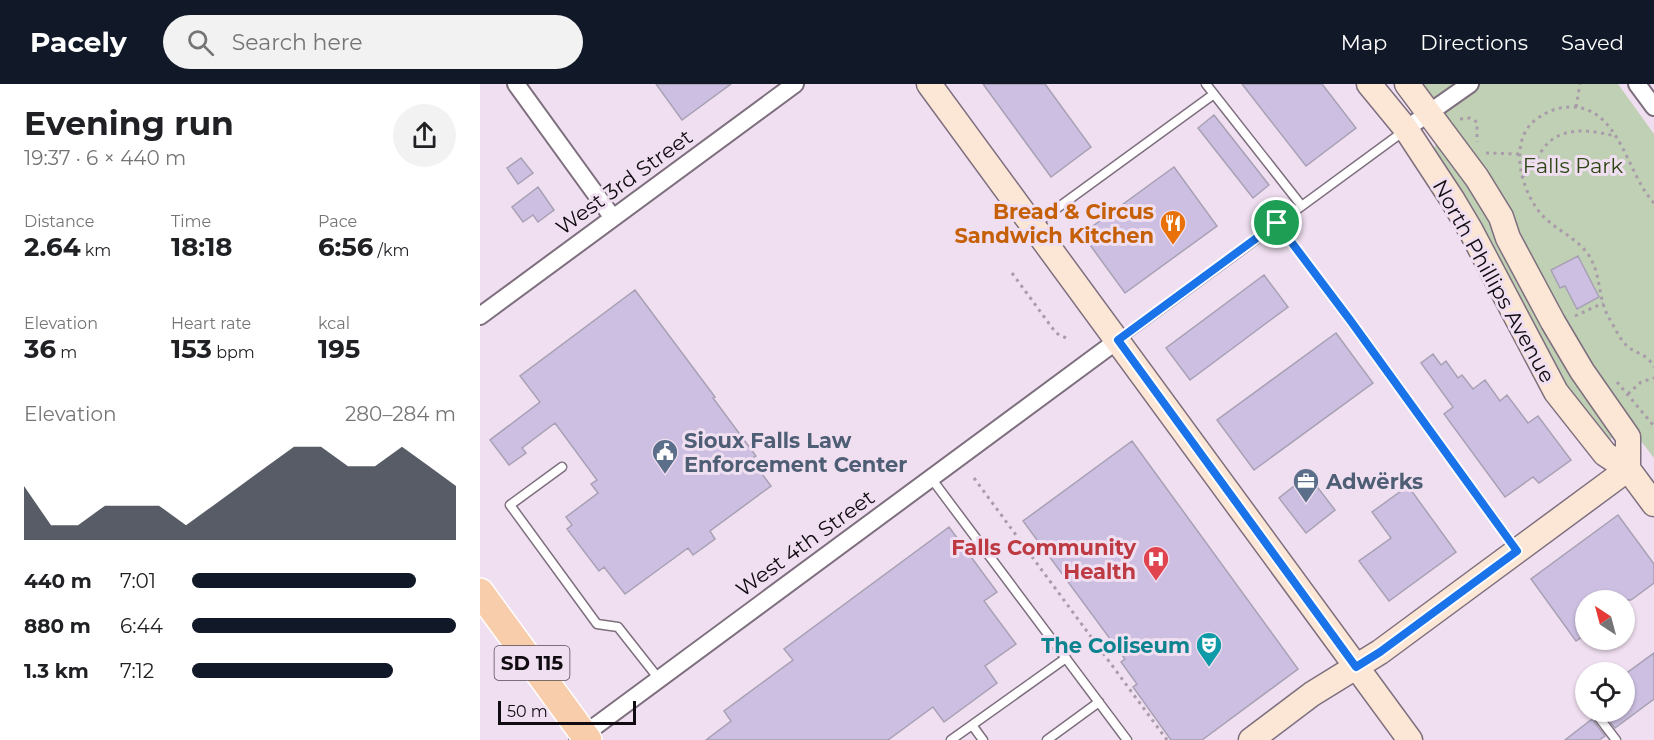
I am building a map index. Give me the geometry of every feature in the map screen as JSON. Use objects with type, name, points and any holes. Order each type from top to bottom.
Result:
[{"type":"main road","name":"SD 115","points":[[480,592],[583,738]]},
{"type":"street","points":[[516,84],[613,218]]},
{"type":"street","name":"West 3rd Street","points":[[480,316],[795,84]]},
{"type":"street","points":[[930,84],[1410,740]]},
{"type":"street","name":"North Phillips Avenue","points":[[1370,84],[1406,129],[1471,231],[1556,392],[1605,454],[1628,469],[1654,504]]},
{"type":"street","name":"North Phillips Avenue","points":[[1407,84],[1477,178],[1500,217],[1508,238],[1553,322],[1582,371],[1628,437],[1628,469]]},
{"type":"street","points":[[1406,129],[1470,84]]},
{"type":"street","points":[[1636,84],[1654,107]]},
{"type":"street","name":"West 4th Street","points":[[583,738],[659,679],[1118,340]]},
{"type":"street","points":[[1251,740],[1312,694],[1380,652],[1628,469]]},
{"type":"lane","points":[[1206,84],[1301,205]]},
{"type":"lane","points":[[1034,225],[1214,94]]},
{"type":"lane","points":[[1118,340],[1406,129]]},
{"type":"lane","points":[[1277,223],[1517,551]]},
{"type":"lane","points":[[562,467],[510,505],[597,624],[618,627],[659,679]]},
{"type":"lane","points":[[931,478],[1127,740]]},
{"type":"lane","points":[[951,740],[1066,658]]},
{"type":"lane","points":[[1047,740],[1099,702]]},
{"type":"lane","points":[[1602,722],[1616,740]]},
{"type":"lane","points":[[972,725],[982,740]]},
{"type":"path","points":[[1576,107],[1581,84]]},
{"type":"path","points":[[1654,203],[1638,183],[1615,136],[1604,120],[1590,111],[1576,107],[1561,107],[1536,119],[1527,131],[1521,144],[1522,176],[1535,208],[1555,227],[1570,235],[1582,246],[1593,261],[1599,276],[1603,303],[1608,315],[1627,346],[1650,360],[1654,367]]},
{"type":"path","points":[[1522,176],[1530,170],[1544,148],[1554,139],[1584,130],[1615,136]]},
{"type":"path","points":[[1495,153],[1520,154]]},
{"type":"path","points":[[1012,273],[1056,333],[1068,339]]},
{"type":"path","points":[[1574,317],[1603,303]]},
{"type":"path","points":[[1628,394],[1641,382],[1654,378]]},
{"type":"path","points":[[974,478],[1167,740]]},
{"type":"green space","name":"Falls Park","points":[[1417,84],[1618,84],[1654,134],[1654,458],[1631,428]]},
{"type":"green space","points":[[1437,143],[1461,170],[1615,436],[1609,440],[1568,389],[1433,150]]},
{"type":"building","points":[[656,84],[731,84],[682,120]]},
{"type":"building","points":[[983,84],[1045,84],[1091,147],[1051,177]]},
{"type":"building","points":[[1242,84],[1322,84],[1356,128],[1306,166]]},
{"type":"building","points":[[1214,115],[1269,185],[1253,198],[1198,128]]},
{"type":"building","points":[[521,158],[533,173],[518,184],[507,168]]},
{"type":"building","points":[[1174,167],[1217,226],[1125,293],[1082,234]]},
{"type":"building","points":[[538,187],[554,210],[538,222],[533,215],[523,222],[512,207]]},
{"type":"building","points":[[1578,256],[1599,297],[1577,309],[1565,286],[1560,288],[1551,270]]},
{"type":"building","points":[[1264,275],[1288,307],[1190,380],[1166,348]]},
{"type":"building","points":[[635,290],[756,456],[751,459],[771,486],[710,531],[715,539],[693,555],[688,548],[625,594],[604,567],[599,571],[567,529],[572,525],[566,517],[598,493],[591,484],[597,480],[555,423],[522,448],[526,453],[509,465],[490,440],[540,402],[520,376]]},
{"type":"building","points":[[1336,333],[1373,383],[1254,470],[1217,420]]},
{"type":"building","points":[[1433,354],[1441,365],[1446,361],[1458,378],[1462,375],[1473,389],[1485,380],[1500,401],[1507,395],[1528,423],[1538,416],[1571,460],[1539,483],[1533,477],[1505,497],[1444,414],[1453,407],[1421,363]]},
{"type":"building","points":[[1132,441],[1298,669],[1202,740],[1171,740],[1133,687],[1137,684],[1121,662],[1125,659],[1023,521]]},
{"type":"building","points":[[1308,475],[1335,510],[1306,533],[1279,498]]},
{"type":"building","points":[[1408,486],[1456,552],[1389,601],[1359,561],[1391,538],[1372,512]]},
{"type":"building","points":[[1618,515],[1654,564],[1654,583],[1635,597],[1635,590],[1575,590],[1575,640],[1531,579]]},
{"type":"building","points":[[949,527],[997,592],[984,601],[1016,644],[985,666],[997,683],[944,722],[933,707],[888,740],[706,740],[731,721],[724,711],[793,660],[784,649]]},
{"type":"building","points":[[1654,653],[1654,699],[1635,713],[1635,667]]},
{"type":"building","points":[[1588,722],[1594,722],[1605,736],[1599,740],[1565,740]]},
{"type":"building","points":[[1610,722],[1623,722],[1615,728]]},
{"type":"place","name":"Bread & Circus Sandwich Kitchen","points":[[1173,246]]},
{"type":"place","name":"Sioux Falls Law Enforcement Center","points":[[665,475]]},
{"type":"place","name":"Adwёrks","points":[[1306,504]]},
{"type":"place","name":"Falls Community Health","points":[[1156,582]]},
{"type":"place","name":"The Coliseum","points":[[1209,668]]},
{"type":"route","points":[[1277,223],[1517,551],[1380,652],[1356,667],[1118,340],[1277,223]]}]
